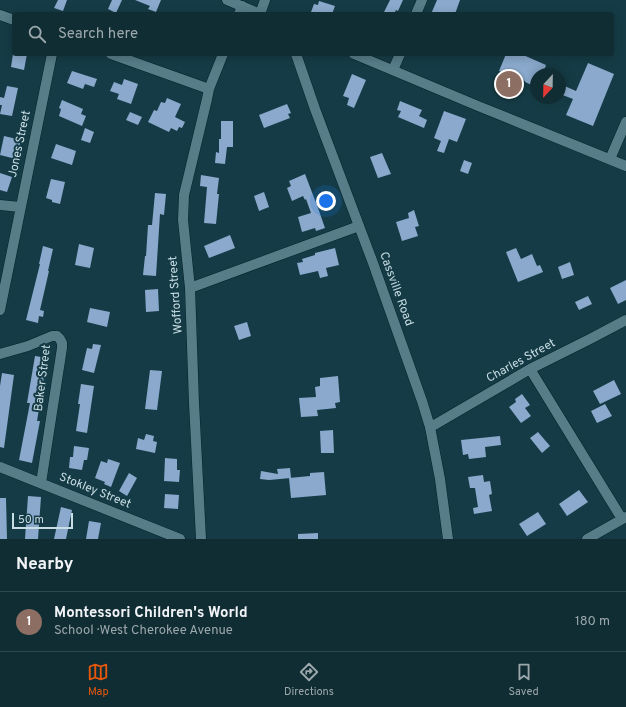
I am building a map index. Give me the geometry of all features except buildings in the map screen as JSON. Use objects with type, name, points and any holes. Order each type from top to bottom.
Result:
[{"type":"street","points":[[227,0],[240,10],[250,12]]},
{"type":"street","points":[[261,12],[265,0]]},
{"type":"street","points":[[417,12],[422,0]]},
{"type":"street","points":[[0,15],[12,19]]},
{"type":"street","name":"Jones Street","points":[[0,310],[52,56]]},
{"type":"street","points":[[117,56],[209,89]]},
{"type":"street","name":"Wofford Street","points":[[201,539],[190,288],[183,220],[184,195],[209,89],[222,56]]},
{"type":"street","name":"Cassville Road","points":[[298,56],[315,109],[422,401],[430,427],[440,479],[448,539]]},
{"type":"street","points":[[359,56],[484,109],[626,166]]},
{"type":"street","points":[[393,70],[399,56]]},
{"type":"street","points":[[610,159],[626,122]]},
{"type":"street","points":[[0,205],[20,207]]},
{"type":"street","points":[[190,288],[359,226]]},
{"type":"street","name":"Charles Street","points":[[430,427],[530,369],[625,325]]},
{"type":"street","name":"Baker Street","points":[[0,354],[28,346],[52,336],[57,336],[62,343],[41,484]]},
{"type":"street","points":[[530,369],[624,518],[587,539]]},
{"type":"street","name":"Stokley Street","points":[[0,467],[180,539]]},
{"type":"place","name":"Montessori Children's World","points":[[509,84]]}]
